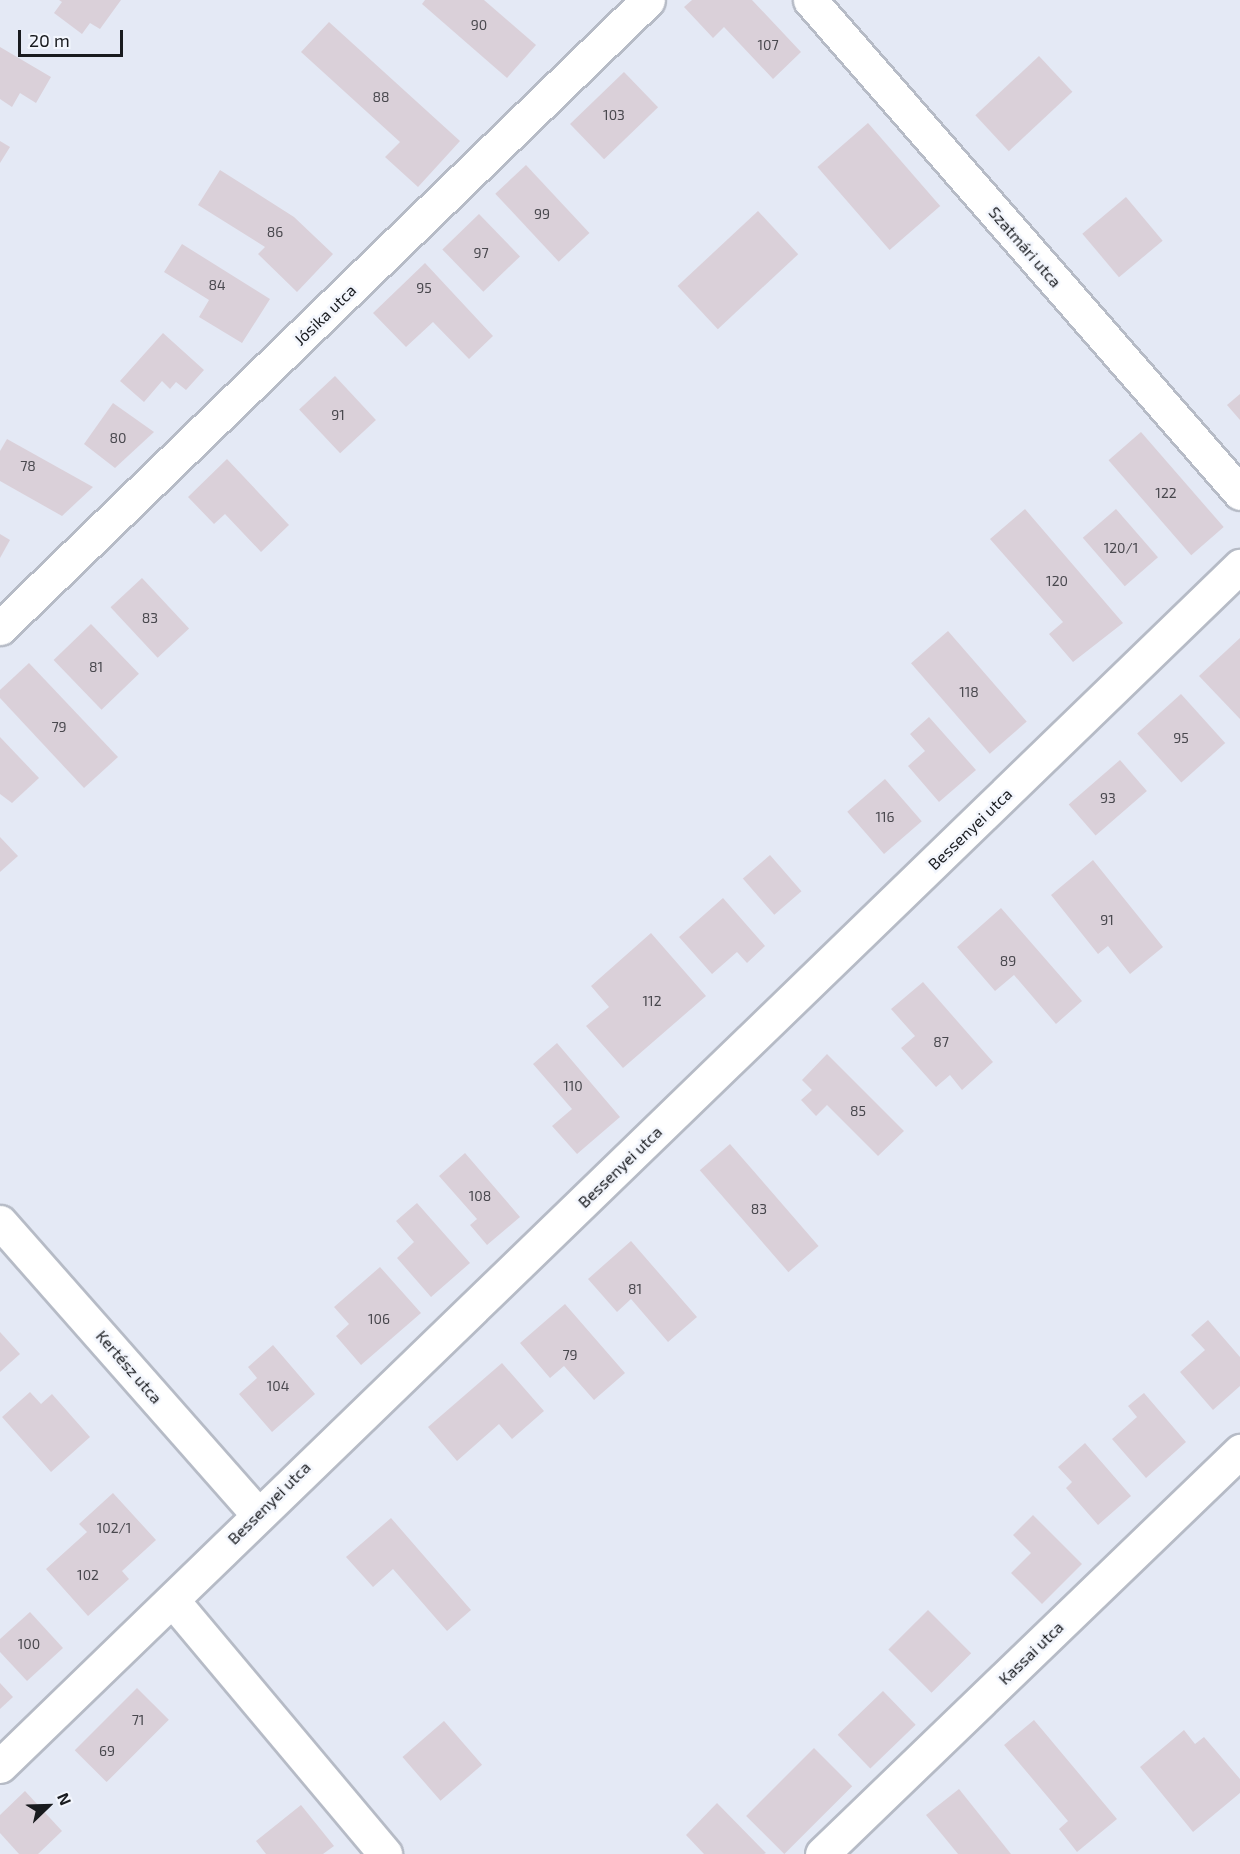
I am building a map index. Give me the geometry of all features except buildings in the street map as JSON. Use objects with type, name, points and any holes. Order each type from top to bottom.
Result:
[{"type":"street","name":"Jósika utca","points":[[0,628],[648,0]]},
{"type":"street","name":"Szatmári utca","points":[[810,0],[1240,493]]},
{"type":"street","name":"Bessenyei utca","points":[[0,1766],[173,1601],[257,1513],[776,1018],[1240,566]]},
{"type":"street","name":"Kertész utca","points":[[0,1221],[257,1513]]},
{"type":"street","name":"Kassai utca","points":[[822,1854],[1240,1451]]},
{"type":"street","points":[[173,1601],[385,1854]]}]
